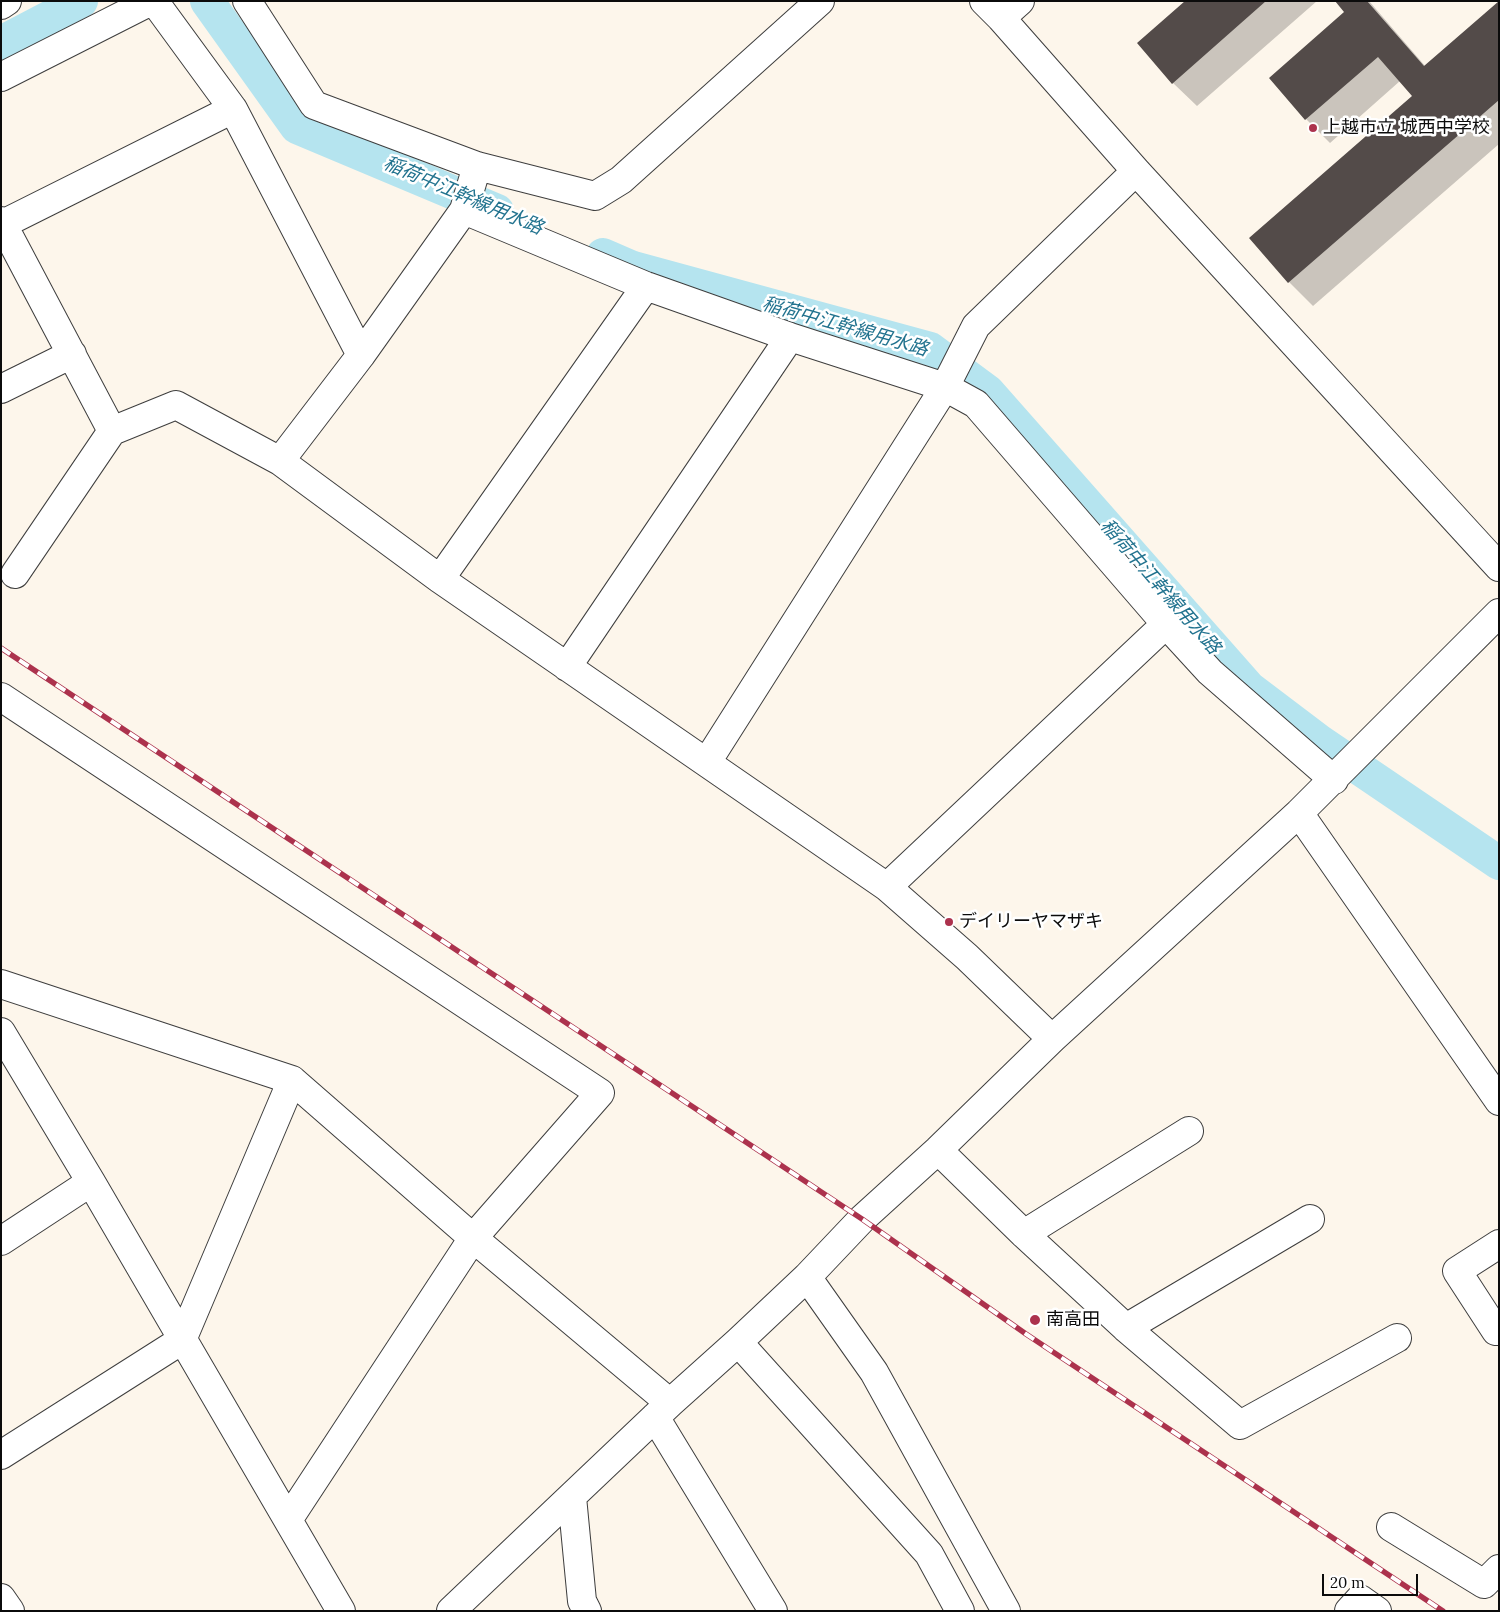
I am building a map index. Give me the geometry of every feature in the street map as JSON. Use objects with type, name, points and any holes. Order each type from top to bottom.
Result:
[{"type":"street","points":[[1,5],[8,1]]},
{"type":"street","points":[[1,77],[153,1],[233,109],[361,355]]},
{"type":"street","points":[[247,1],[314,105],[477,166],[595,196],[622,180],[820,1]]},
{"type":"street","points":[[1002,7],[1136,171],[1499,567]]},
{"type":"street","points":[[112,431],[2,223],[233,109]]},
{"type":"street","points":[[280,461],[361,355],[464,210],[477,166]]},
{"type":"street","points":[[707,762],[945,387],[976,326],[1136,171]]},
{"type":"street","points":[[464,210],[646,286],[790,337],[945,387],[976,404],[1166,624],[1210,672],[1334,780]]},
{"type":"street","points":[[440,579],[646,286]]},
{"type":"street","points":[[568,667],[790,337]]},
{"type":"street","points":[[1,389],[72,354]]},
{"type":"street","points":[[15,574],[112,431],[176,405],[280,461],[440,579],[887,887],[967,957],[1052,1040]]},
{"type":"street","points":[[451,1611],[663,1410],[807,1277],[862,1219],[938,1150],[1052,1040],[1334,780],[1499,613]]},
{"type":"street","points":[[887,887],[1166,624]]},
{"type":"street","points":[[1,697],[600,1093],[473,1238],[288,1520]]},
{"type":"street","points":[[1299,813],[1499,1101]]},
{"type":"street","points":[[1,984],[292,1080],[473,1238],[663,1410],[773,1611]]},
{"type":"street","points":[[1,1032],[341,1611]]},
{"type":"street","points":[[1,1455],[182,1340],[292,1080]]},
{"type":"street","points":[[1024,1234],[1189,1131]]},
{"type":"street","points":[[938,1150],[1024,1234],[1126,1328],[1240,1425],[1396,1338]]},
{"type":"street","points":[[1,1241],[90,1182]]},
{"type":"street","points":[[1126,1328],[1310,1220]]},
{"type":"street","points":[[1496,1331],[1457,1271],[1499,1244]]},
{"type":"street","points":[[807,1277],[874,1372],[1006,1611]]},
{"type":"street","points":[[738,1342],[929,1554],[960,1611]]},
{"type":"street","points":[[572,1497],[582,1601],[587,1611]]},
{"type":"street","points":[[1391,1527],[1494,1582]]},
{"type":"street","points":[[1,1598],[10,1611]]},
{"type":"street","points":[[1349,1611],[1360,1599],[1377,1611]]},
{"type":"building","points":[[1185,1],[1266,1],[1172,84],[1137,43]]},
{"type":"building","points":[[1335,1],[1367,1],[1424,66],[1499,1],[1499,100],[1288,283],[1249,238],[1412,96],[1378,57],[1305,120],[1269,78],[1344,12]]},
{"type":"waterway","name":"稲荷中江幹線用水路","points":[[1,43],[81,1]]},
{"type":"waterway","name":"稲荷中江幹線用水路","points":[[207,1],[297,127],[497,211]]},
{"type":"waterway","name":"稲荷中江幹線用水路","points":[[603,255],[633,268],[930,349],[988,392],[1249,688],[1319,741],[1499,863]]},
{"type":"railway","points":[[1,648],[862,1219],[1026,1334],[1443,1611]]},
{"type":"place","name":"上越市立 城西中学校","points":[[1313,128]]},
{"type":"place","name":"デイリーヤマザキ","points":[[949,922]]},
{"type":"place","name":"南高田","points":[[1035,1320]]}]
